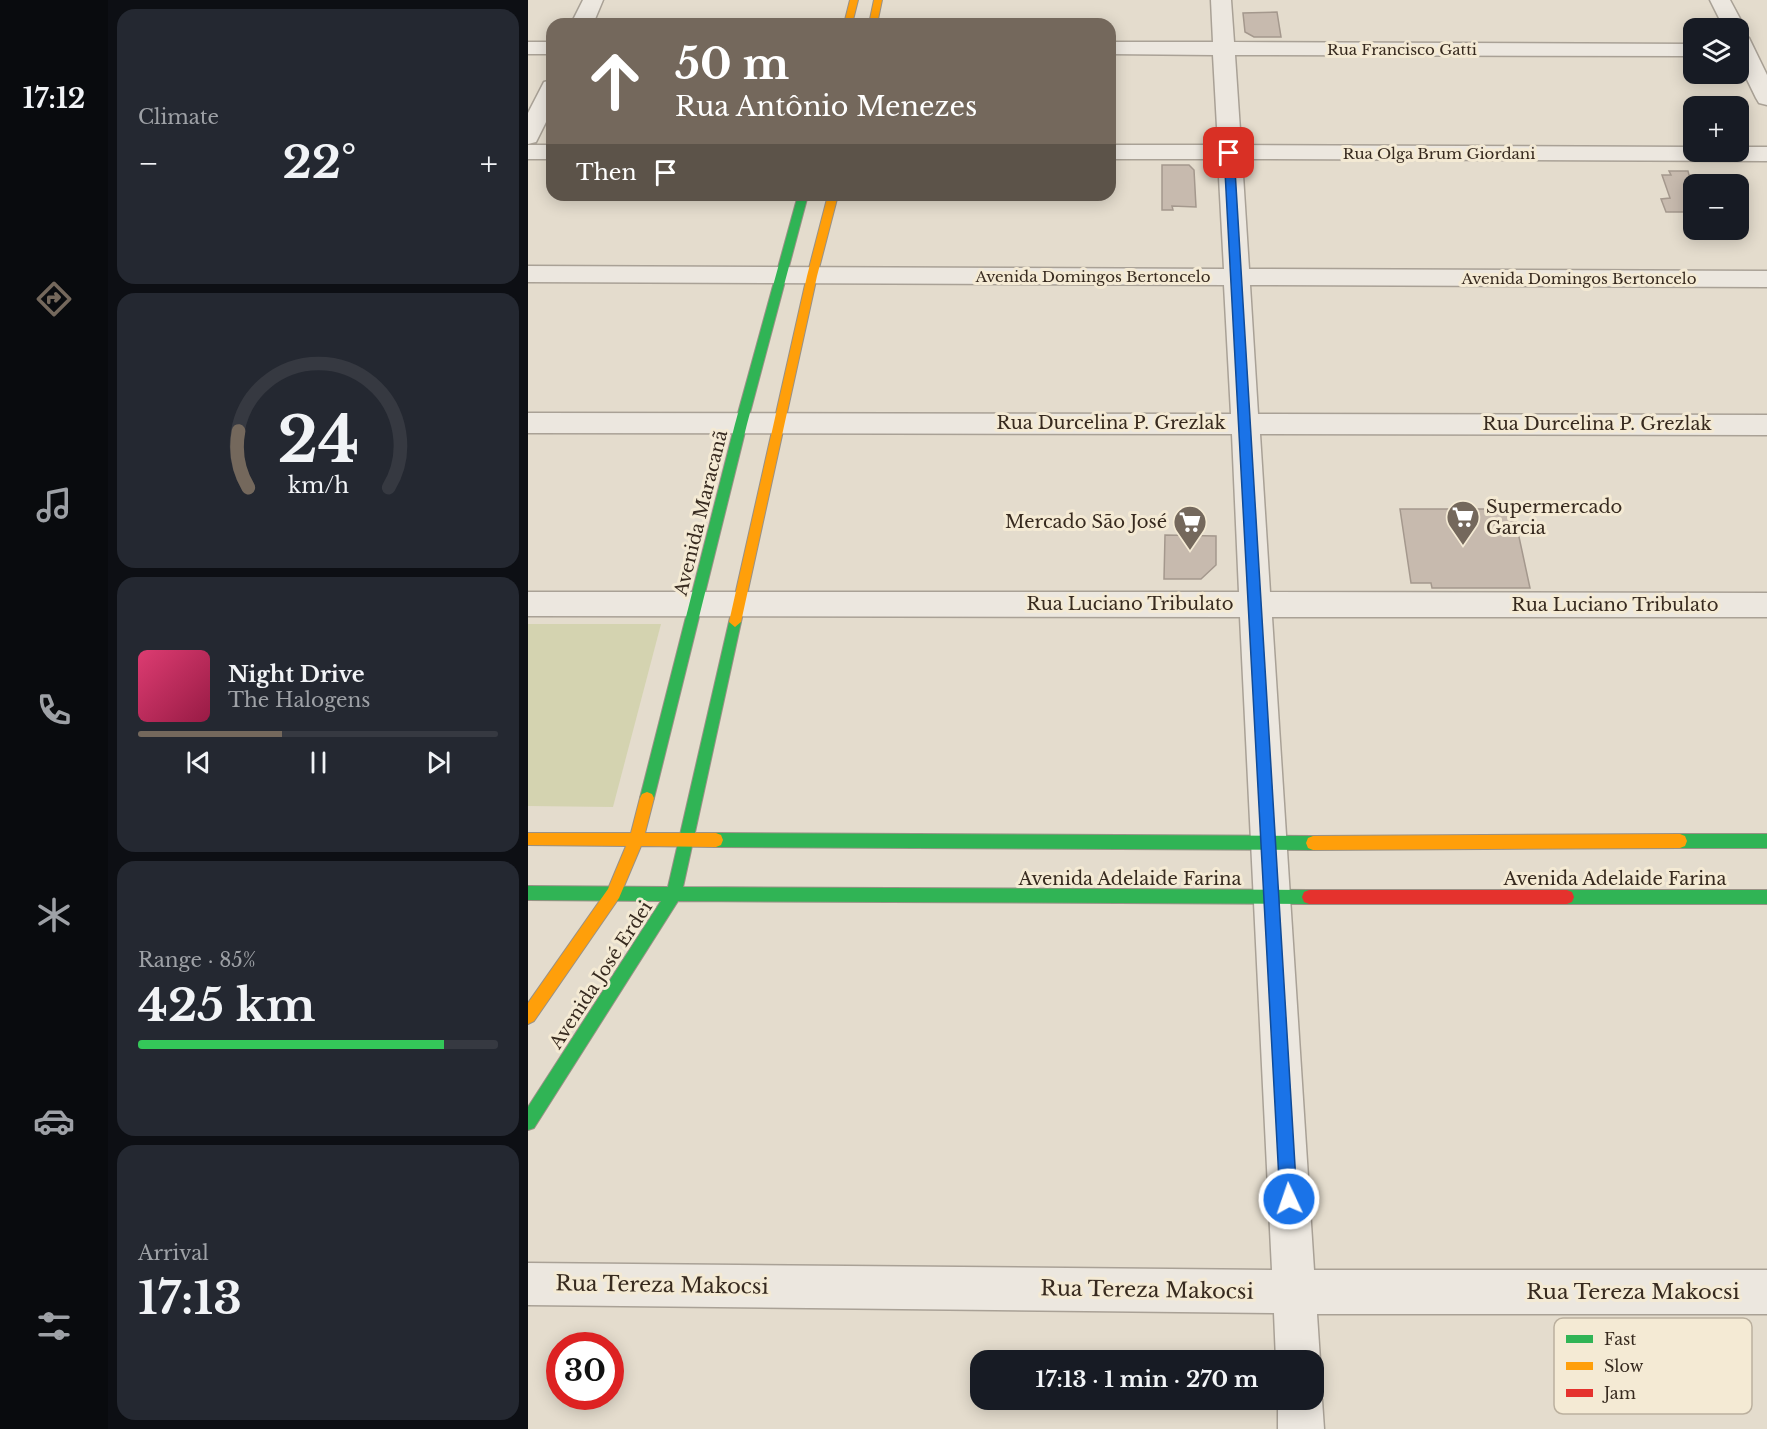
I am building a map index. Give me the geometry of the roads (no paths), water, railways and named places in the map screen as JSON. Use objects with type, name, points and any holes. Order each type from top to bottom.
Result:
[{"type":"street","points":[[585,18],[593,0]]},
{"type":"street","points":[[1221,0],[1297,1350]]},
{"type":"street","points":[[1720,0],[1729,18]]},
{"type":"street","points":[[849,18],[853,3],[878,3],[874,18]]},
{"type":"street","points":[[1749,47],[1767,50]]},
{"type":"street","points":[[528,48],[546,48]]},
{"type":"street","name":"Rua Francisco Gatti","points":[[1116,48],[1683,50]]},
{"type":"street","points":[[1749,63],[1767,98]]},
{"type":"street","points":[[528,136],[546,99]]},
{"type":"street","points":[[528,152],[546,152]]},
{"type":"street","name":"Rua Olga Brum Giordani","points":[[1116,152],[1767,154]]},
{"type":"street","name":"Avenida Maracanã","points":[[636,840],[697,604],[730,514],[741,424],[780,276],[816,203]]},
{"type":"street","name":"Avenida Maracanã","points":[[687,840],[812,276],[816,203]]},
{"type":"street","name":"Avenida Domingos Bertoncelo","points":[[528,274],[1767,279]]},
{"type":"street","name":"Rua Durcelina P. Grezlak","points":[[528,423],[1767,425]]},
{"type":"street","points":[[730,514],[760,514]]},
{"type":"street","name":"Rua Luciano Tribulato","points":[[528,604],[1767,605]]},
{"type":"street","name":"Avenida Adelaide Farina","points":[[528,839],[1268,843],[1767,841]]},
{"type":"street","name":"Avenida José Erdei","points":[[528,1016],[614,893],[636,840]]},
{"type":"street","name":"Avenida José Erdei","points":[[528,1122],[674,894],[687,840]]},
{"type":"street","name":"Avenida Adelaide Farina","points":[[528,893],[1767,897]]},
{"type":"street","name":"Rua Tereza Makocsi","points":[[528,1284],[1294,1292],[1767,1292]]},
{"type":"street","points":[[1301,1410],[1302,1429]]},
{"type":"place","name":"Supermercado Garcia","points":[[1463,546]]},
{"type":"place","name":"Mercado São José","points":[[1190,551]]}]
